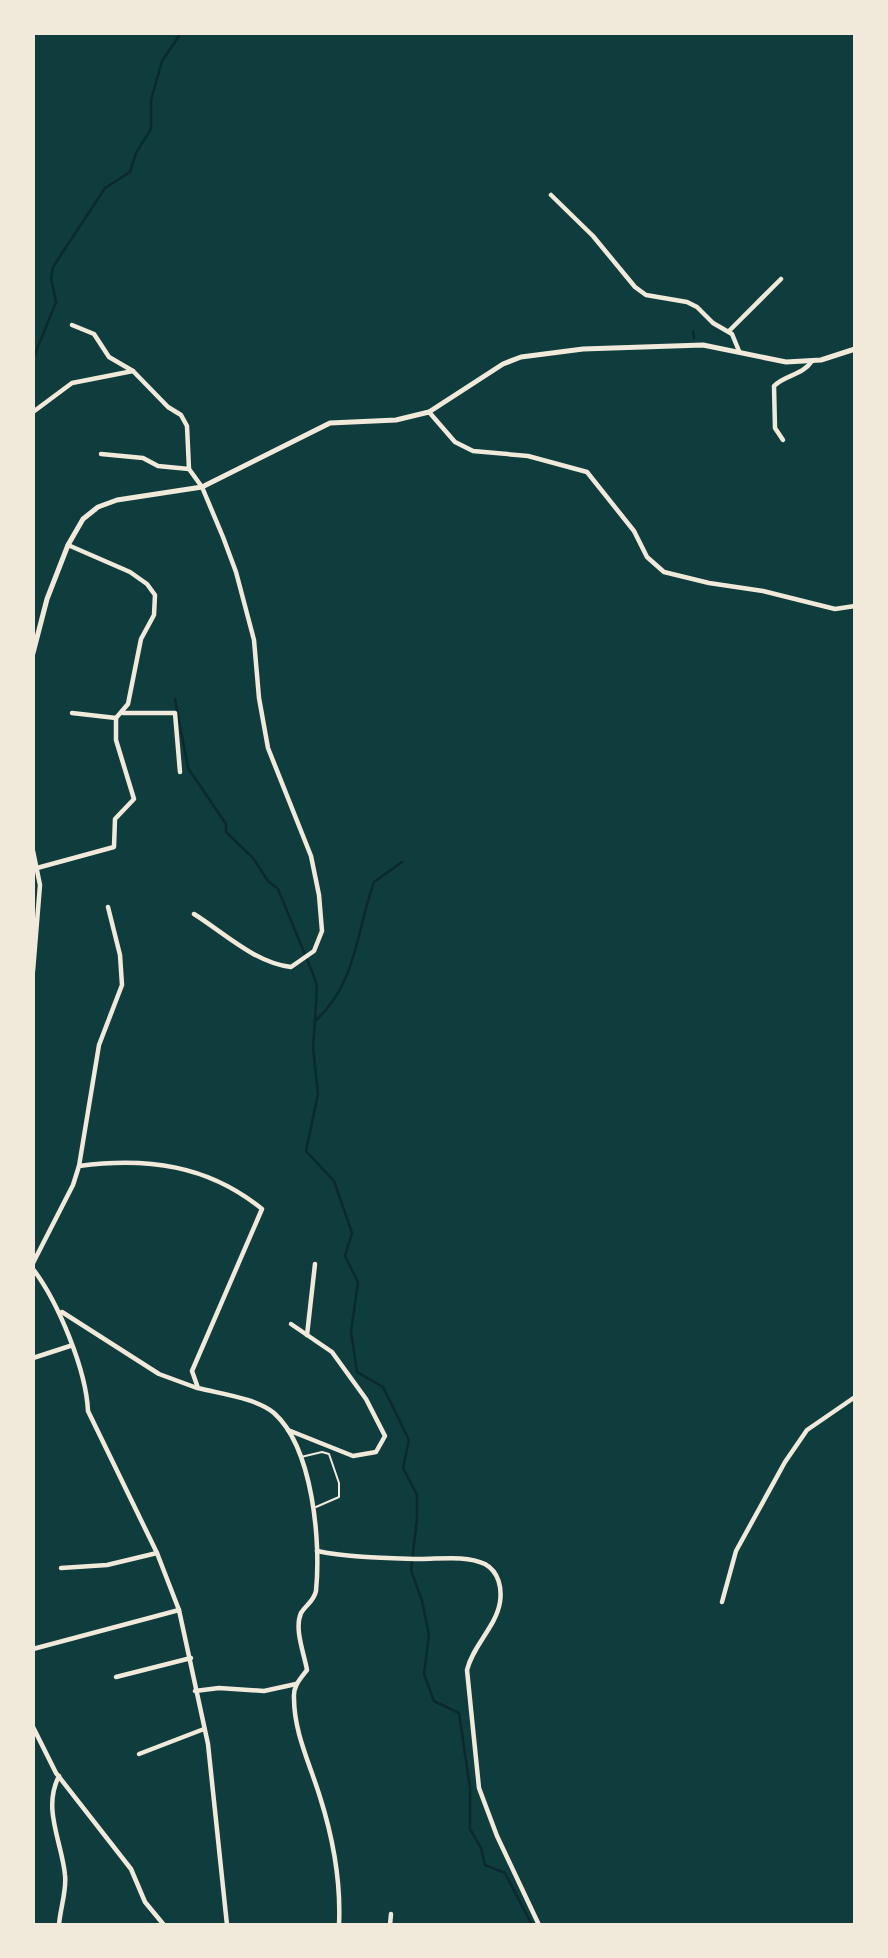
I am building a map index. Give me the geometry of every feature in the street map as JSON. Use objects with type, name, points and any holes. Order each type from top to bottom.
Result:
[{"type":"street","points":[[551,195],[593,236],[635,288],[651,296],[690,303],[713,323],[729,331],[739,351]]},
{"type":"street","points":[[729,331],[781,279]]},
{"type":"street","points":[[72,325],[94,334],[109,357],[133,371],[181,415],[187,426],[189,469],[202,487],[236,572],[254,640],[259,698],[268,748],[311,856],[322,931],[314,951],[290,967],[258,957],[194,914]]},
{"type":"street","points":[[33,653],[47,599],[68,545],[83,519],[98,507],[117,499],[202,487],[330,424],[396,420],[429,412],[503,364],[522,357],[583,349],[703,345],[786,362],[812,361],[855,349]]},
{"type":"street","points":[[783,440],[775,428],[774,386],[803,372],[812,361]]},
{"type":"street","points":[[33,412],[72,383],[133,371]]},
{"type":"street","points":[[429,412],[455,442],[473,451],[528,456],[587,472],[634,531],[647,557],[664,572],[709,583],[763,591],[835,609],[855,606]]},
{"type":"street","points":[[101,454],[143,458],[158,466],[189,469]]},
{"type":"street","points":[[68,545],[130,572],[147,584],[155,596],[154,615],[141,639],[128,704],[122,713],[116,718],[72,713]]},
{"type":"street","points":[[122,713],[175,713],[180,772]]},
{"type":"street","points":[[37,868],[114,847],[115,819],[134,799],[116,740],[116,718]]},
{"type":"street","points":[[33,851],[40,886],[33,971]]},
{"type":"street","points":[[33,1263],[73,1185],[79,1166],[99,1045],[122,985],[120,955],[108,907]]},
{"type":"street","points":[[79,1166],[160,1163],[220,1180],[262,1209],[192,1371],[198,1388]]},
{"type":"street","points":[[307,1336],[315,1264]]},
{"type":"street","points":[[33,1269],[61,1312],[87,1395],[88,1411],[175,1596],[191,1658],[204,1729],[216,1807],[227,1925]]},
{"type":"street","points":[[61,1312],[159,1374],[262,1406],[274,1414],[287,1430],[299,1458],[314,1508],[317,1551],[316,1590],[302,1612],[298,1627],[307,1670],[296,1684],[293,1697],[300,1739],[320,1798],[340,1892],[339,1925]]},
{"type":"street","points":[[287,1430],[353,1455],[376,1452],[385,1436],[366,1399],[332,1352],[291,1324]]},
{"type":"street","points":[[33,1358],[70,1346]]},
{"type":"street","points":[[722,1602],[736,1551],[785,1462],[807,1430],[855,1397]]},
{"type":"street","points":[[317,1551],[343,1556],[474,1561],[486,1565],[498,1580],[501,1590],[496,1615],[475,1647],[467,1670],[475,1762],[486,1808],[538,1925]]},
{"type":"street","points":[[61,1568],[107,1565],[157,1553]]},
{"type":"street","points":[[33,1649],[179,1610]]},
{"type":"street","points":[[116,1678],[191,1658]]},
{"type":"street","points":[[195,1691],[219,1688],[264,1690],[296,1684]]},
{"type":"street","points":[[33,1727],[59,1776],[131,1869],[145,1902],[164,1925]]},
{"type":"street","points":[[139,1754],[204,1729]]},
{"type":"street","points":[[58,1925],[66,1879],[51,1812],[54,1786],[59,1776]]},
{"type":"street","points":[[390,1925],[391,1914]]},
{"type":"lane","points":[[299,1458],[322,1452],[329,1454],[340,1483],[339,1497],[314,1508]]},
{"type":"waterway","points":[[33,359],[56,302],[51,278],[53,267],[105,188],[130,172],[136,153],[151,129],[151,100],[162,61],[181,33]]},
{"type":"waterway","points":[[693,331],[694,338]]},
{"type":"waterway","points":[[175,699],[188,768],[226,824],[226,832],[253,858],[268,881],[278,889],[317,986],[315,1021]]},
{"type":"waterway","points":[[402,862],[374,882],[347,974],[329,1006],[315,1021],[313,1048],[318,1094],[306,1151],[334,1181],[352,1233],[345,1256],[358,1282],[351,1332],[357,1372],[383,1387],[409,1440],[403,1468],[417,1495],[411,1570],[422,1601],[429,1635],[424,1674],[434,1701],[459,1713],[470,1788],[470,1829],[481,1848],[485,1865],[505,1873],[532,1925]]}]
